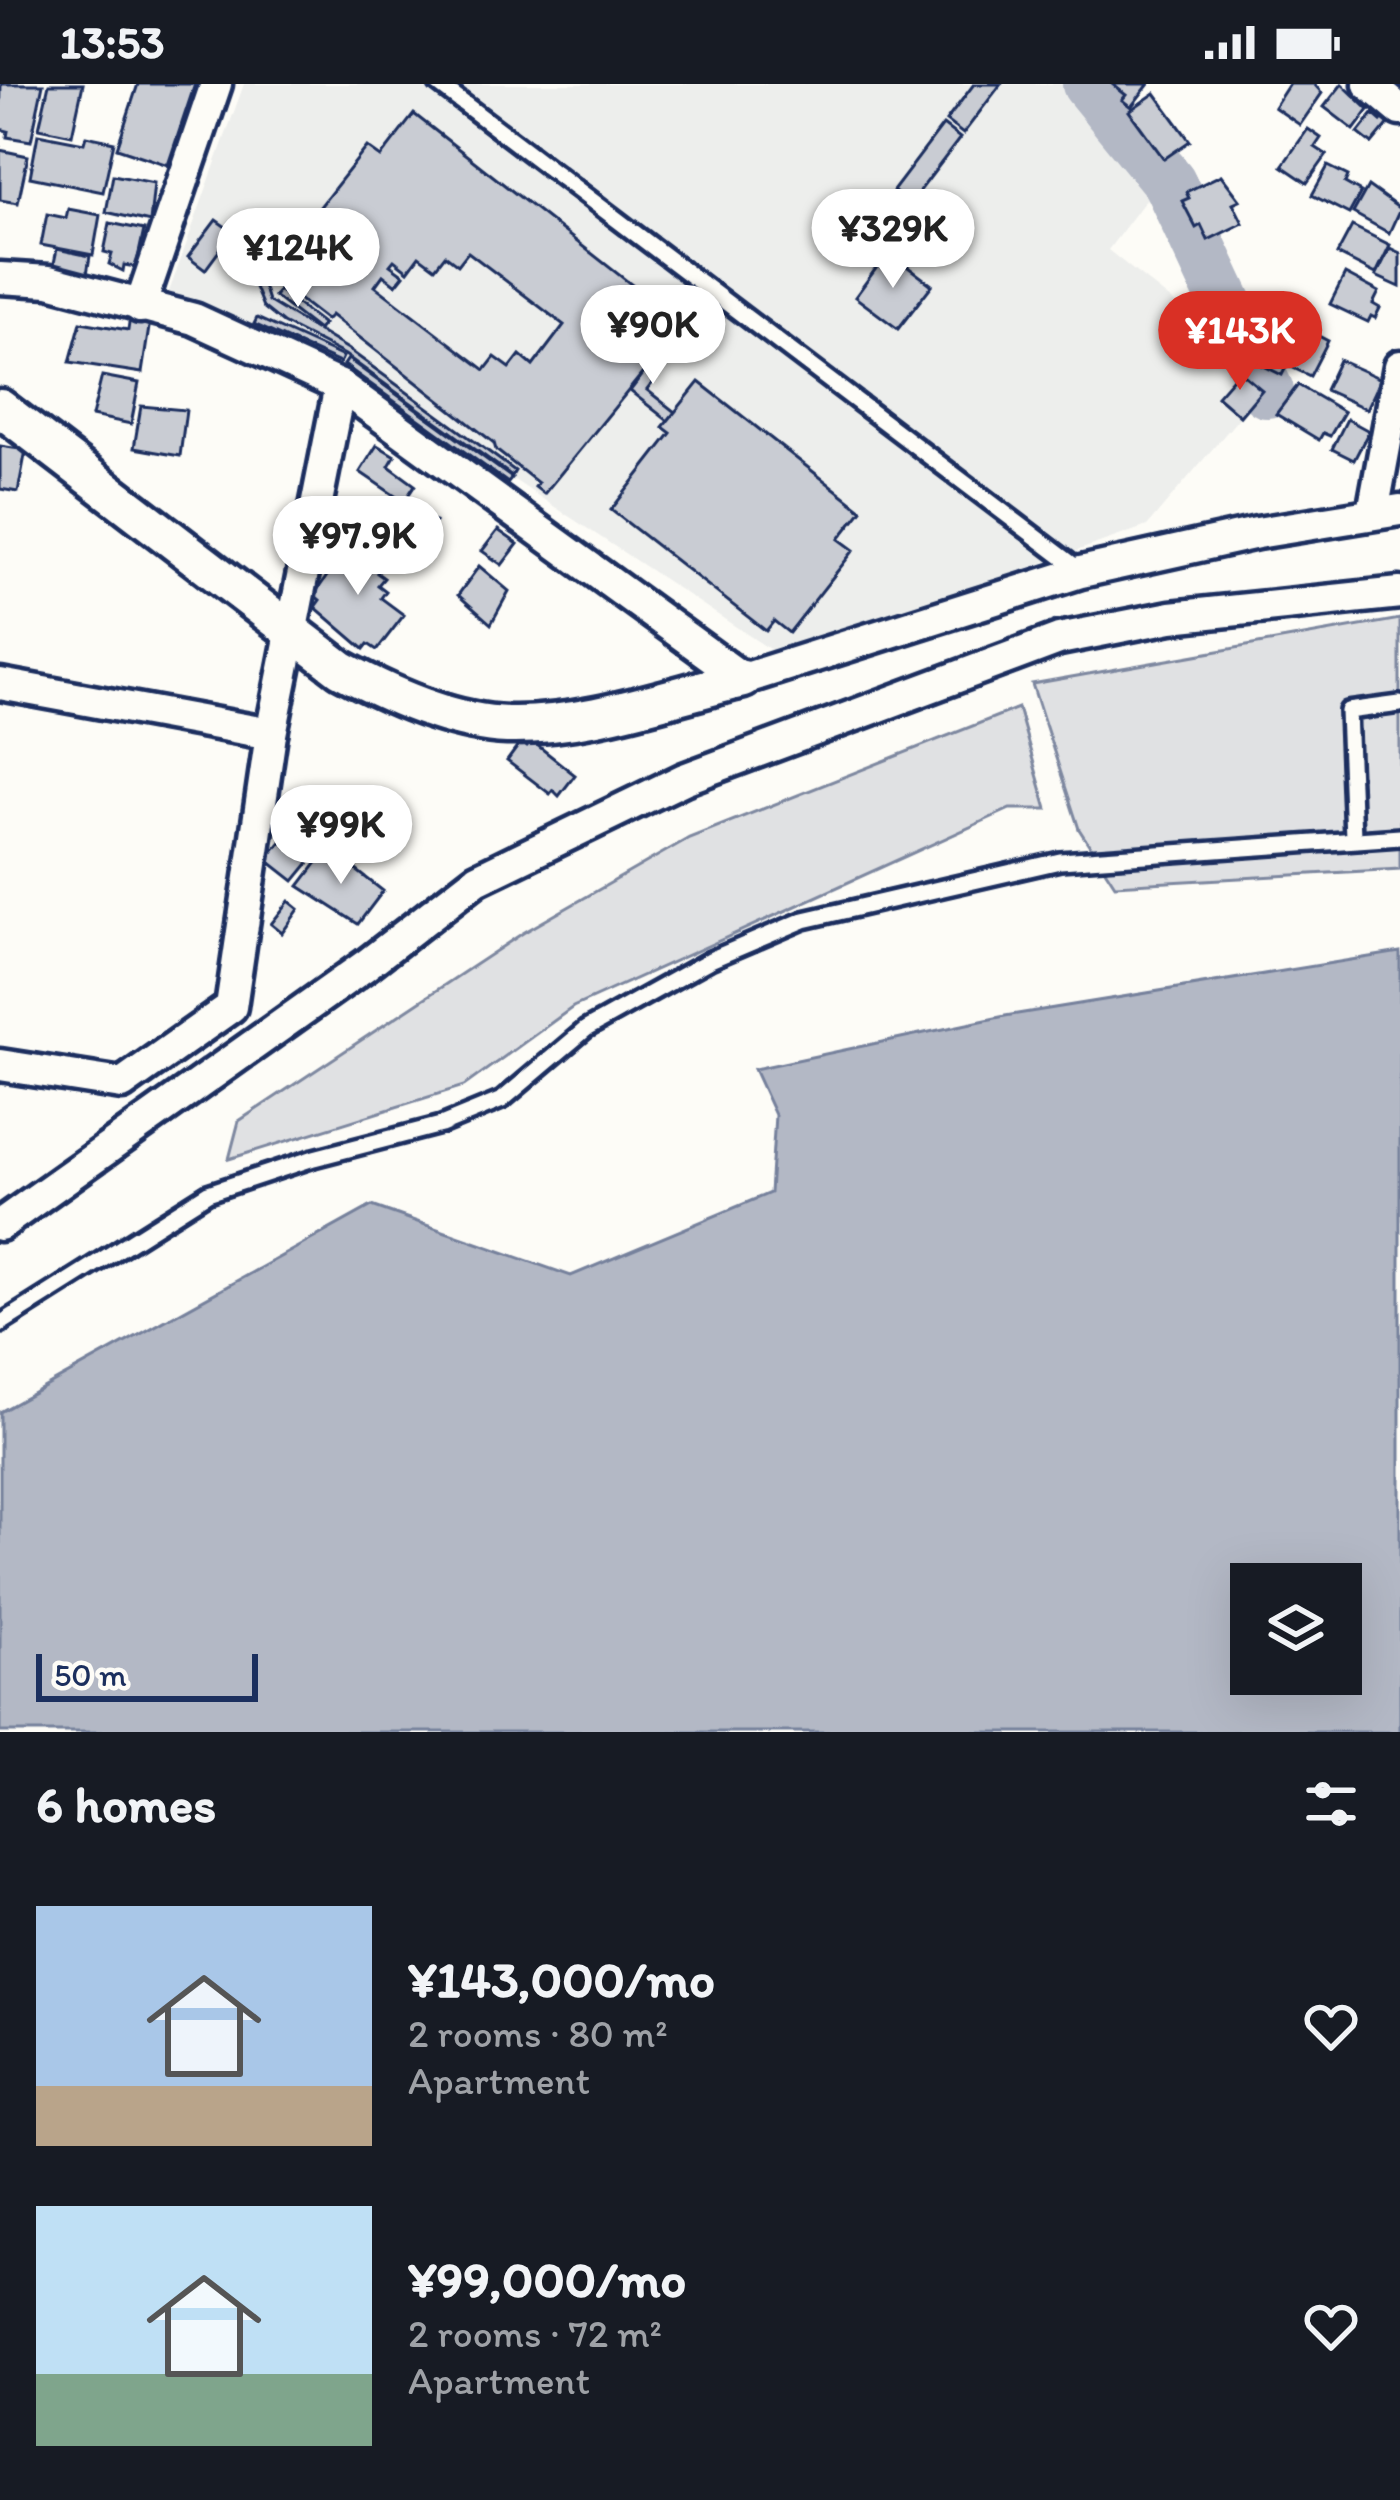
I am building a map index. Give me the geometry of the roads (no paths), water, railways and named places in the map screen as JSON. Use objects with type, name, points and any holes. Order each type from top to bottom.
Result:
[{"type":"street","points":[[140,307],[216,84]]},
{"type":"street","points":[[1369,84],[1400,110]]},
{"type":"street","points":[[0,278],[50,281],[194,319],[340,386],[743,679]]},
{"type":"street","points":[[0,408],[341,669],[397,699],[504,725],[576,720],[743,679],[1082,572],[1386,511],[1400,366]]},
{"type":"street","points":[[0,1065],[122,1084],[230,1007],[271,734],[340,386]]},
{"type":"street","points":[[0,1225],[366,965],[477,879],[684,779],[1059,639],[1171,617],[1400,593]]},
{"type":"street","points":[[0,684],[271,734]]},
{"type":"lane","points":[[438,84],[1082,572]]},
{"type":"lane","points":[[1353,837],[1348,711],[1400,704]]},
{"type":"lane","points":[[0,1324],[208,1193],[314,1158],[441,1125],[502,1100],[586,1029],[710,960],[805,920],[1060,861],[1400,837]]},
{"type":"waterway","points":[[1089,84],[1169,182],[1267,391]]}]
